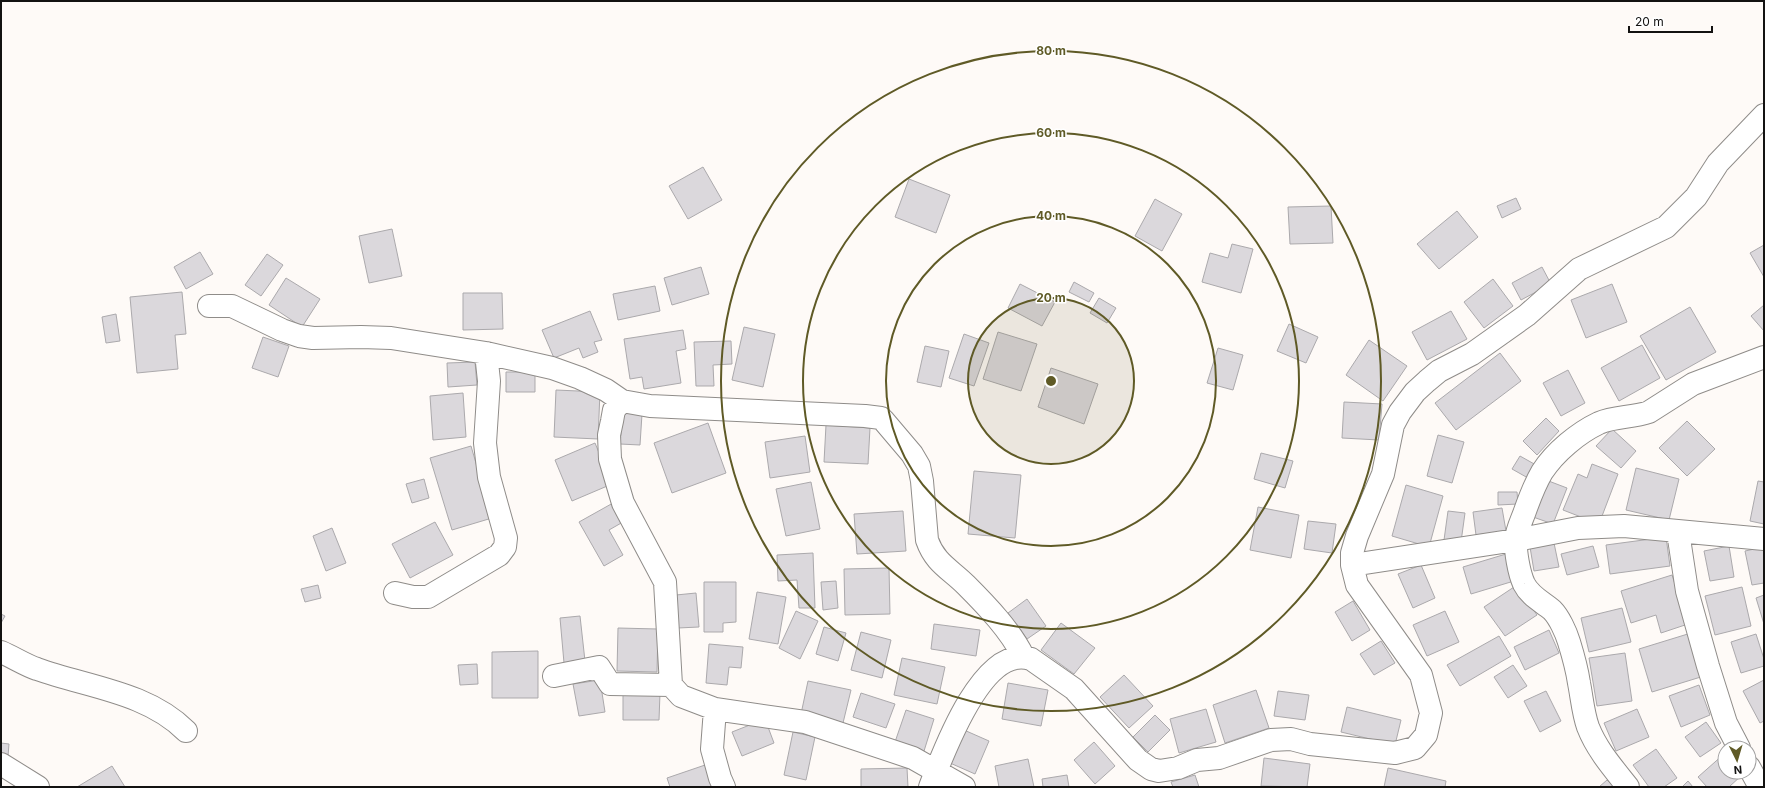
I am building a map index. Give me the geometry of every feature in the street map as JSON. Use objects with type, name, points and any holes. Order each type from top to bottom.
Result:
[{"type":"street","points":[[210,306],[232,306],[282,330],[299,336],[313,338],[391,338],[486,353],[552,368],[573,375],[606,390],[622,401],[650,406],[865,416],[880,418],[890,426],[912,454],[921,471],[927,540],[930,549],[941,564],[965,583],[979,598],[998,620],[1024,656],[1031,659],[1074,689],[1138,760],[1151,769],[1159,771],[1178,768],[1197,760],[1219,758],[1271,740],[1292,740],[1310,744],[1395,753],[1415,748],[1426,735],[1431,713],[1421,675],[1357,585],[1352,565],[1352,553],[1357,536],[1386,463],[1393,425],[1406,402],[1439,371],[1472,354],[1527,315],[1580,269],[1666,227],[1696,197],[1718,163],[1764,115]]},
{"type":"street","points":[[395,593],[413,597],[428,597],[499,555],[505,547],[505,532],[488,478],[486,443],[489,382],[486,353]]},
{"type":"street","points":[[1628,787],[1604,756],[1594,740],[1583,708],[1579,681],[1569,642],[1553,611],[1531,595],[1524,584],[1519,572],[1516,540],[1519,527],[1536,483],[1543,471],[1557,453],[1584,431],[1616,417],[1641,415],[1649,412],[1693,384],[1764,357]]},
{"type":"street","points":[[622,401],[614,410],[609,435],[610,458],[623,503],[665,582],[672,685],[681,696],[715,709],[805,722],[913,758],[933,779],[964,787]]},
{"type":"street","points":[[1352,565],[1516,540],[1578,528],[1624,526],[1764,539]]},
{"type":"street","points":[[1678,532],[1688,591],[1708,666],[1726,723],[1735,740]]},
{"type":"street","points":[[1,652],[36,669],[135,699],[177,722],[186,731]]},
{"type":"street","points":[[933,779],[971,697],[988,676],[1003,663],[1024,656]]},
{"type":"street","points":[[554,676],[599,667],[610,684],[672,685]]},
{"type":"street","points":[[715,709],[712,749],[724,787]]},
{"type":"street","points":[[1,764],[38,787]]},
{"type":"building","points":[[703,167],[722,200],[688,219],[669,186]]},
{"type":"building","points":[[909,179],[950,195],[936,233],[895,217]]},
{"type":"building","points":[[1516,198],[1521,209],[1502,218],[1497,206]]},
{"type":"building","points":[[1155,199],[1182,214],[1162,251],[1135,236]]},
{"type":"building","points":[[1331,206],[1333,243],[1290,244],[1288,207]]},
{"type":"building","points":[[1457,211],[1478,237],[1439,269],[1417,244]]},
{"type":"building","points":[[392,229],[402,276],[369,283],[359,236]]},
{"type":"building","points":[[1232,244],[1253,249],[1241,293],[1202,282],[1210,253],[1228,258]]},
{"type":"building","points":[[1764,245],[1764,277],[1750,253]]},
{"type":"building","points":[[200,252],[213,274],[186,289],[174,267]]},
{"type":"building","points":[[267,254],[283,265],[261,296],[245,285]]},
{"type":"building","points":[[701,267],[709,294],[672,305],[664,278]]},
{"type":"building","points":[[1542,267],[1551,284],[1521,300],[1512,283]]},
{"type":"building","points":[[286,278],[320,299],[302,327],[269,305]]},
{"type":"building","points":[[1493,279],[1513,306],[1484,328],[1464,302]]},
{"type":"building","points":[[1074,282],[1094,293],[1089,302],[1069,292]]},
{"type":"building","points":[[1020,284],[1055,302],[1042,326],[1008,308]]},
{"type":"building","points":[[1612,284],[1627,322],[1586,338],[1571,300]]},
{"type":"building","points":[[655,286],[660,311],[618,320],[613,294]]},
{"type":"building","points":[[182,292],[186,334],[175,335],[178,369],[137,373],[130,297]]},
{"type":"building","points":[[463,293],[502,293],[503,329],[463,330]]},
{"type":"building","points":[[1099,298],[1116,308],[1107,323],[1090,313]]},
{"type":"building","points":[[1764,305],[1764,331],[1751,316]]},
{"type":"building","points":[[1690,307],[1716,352],[1666,380],[1640,336]]},
{"type":"building","points":[[590,311],[602,340],[594,342],[598,352],[583,358],[579,348],[554,358],[542,330]]},
{"type":"building","points":[[1451,311],[1467,339],[1427,360],[1412,332]]},
{"type":"building","points":[[116,314],[120,341],[106,343],[102,317]]},
{"type":"building","points":[[1289,324],[1318,337],[1306,363],[1277,351]]},
{"type":"building","points":[[744,327],[775,334],[763,387],[732,380]]},
{"type":"building","points":[[683,330],[686,349],[676,351],[681,383],[644,389],[642,377],[630,379],[624,339]]},
{"type":"building","points":[[998,332],[1037,344],[1021,391],[983,379]]},
{"type":"building","points":[[964,334],[989,343],[974,386],[949,378]]},
{"type":"building","points":[[263,337],[289,346],[278,377],[252,368]]},
{"type":"building","points":[[1369,340],[1407,366],[1383,401],[1346,375]]},
{"type":"building","points":[[731,341],[732,364],[713,365],[714,386],[696,386],[694,342]]},
{"type":"building","points":[[1642,345],[1660,378],[1619,401],[1601,368]]},
{"type":"building","points":[[925,346],[949,351],[941,387],[917,382]]},
{"type":"building","points":[[1218,348],[1243,355],[1233,390],[1207,383]]},
{"type":"building","points":[[1500,353],[1521,381],[1456,430],[1435,403]]},
{"type":"building","points":[[475,362],[477,385],[448,387],[447,363]]},
{"type":"building","points":[[1051,368],[1098,384],[1084,424],[1038,407]]},
{"type":"building","points":[[1568,370],[1585,403],[1561,416],[1543,383]]},
{"type":"building","points":[[506,372],[535,372],[535,392],[506,392]]},
{"type":"building","points":[[556,390],[600,392],[598,439],[554,437]]},
{"type":"building","points":[[463,393],[466,437],[433,440],[430,396]]},
{"type":"building","points":[[1344,402],[1382,404],[1379,440],[1342,438]]},
{"type":"building","points":[[623,412],[642,414],[640,445],[620,444]]},
{"type":"building","points":[[1546,418],[1559,431],[1537,455],[1523,441]]},
{"type":"building","points":[[1687,421],[1715,449],[1687,476],[1659,448]]},
{"type":"building","points":[[708,423],[726,473],[672,493],[654,443]]},
{"type":"building","points":[[826,425],[870,428],[868,464],[824,462]]},
{"type":"building","points":[[1612,429],[1636,451],[1621,468],[1596,446]]},
{"type":"building","points":[[1438,435],[1464,442],[1452,483],[1427,476]]},
{"type":"building","points":[[805,436],[810,472],[770,478],[765,442]]},
{"type":"building","points":[[595,443],[612,484],[572,501],[555,460]]},
{"type":"building","points":[[471,446],[492,518],[452,530],[430,458]]},
{"type":"building","points":[[1261,453],[1293,461],[1285,488],[1254,479]]},
{"type":"building","points":[[1520,456],[1536,465],[1528,478],[1512,469]]},
{"type":"building","points":[[1592,464],[1618,474],[1599,524],[1563,510],[1578,474],[1587,478]]},
{"type":"building","points":[[1636,468],[1679,479],[1669,520],[1626,510]]},
{"type":"building","points":[[974,471],[1021,475],[1015,538],[968,534]]},
{"type":"building","points":[[424,479],[429,498],[412,503],[406,484]]},
{"type":"building","points":[[1546,480],[1567,488],[1553,524],[1533,517]]},
{"type":"building","points":[[1758,481],[1764,482],[1764,524],[1750,521]]},
{"type":"building","points":[[811,482],[820,529],[786,536],[776,489]]},
{"type":"building","points":[[1406,485],[1443,496],[1429,547],[1392,536]]},
{"type":"building","points":[[1498,492],[1517,492],[1518,504],[1498,505]]},
{"type":"building","points":[[613,503],[623,522],[609,530],[623,555],[604,566],[579,522]]},
{"type":"building","points":[[1258,507],[1299,515],[1291,558],[1250,550]]},
{"type":"building","points":[[1502,508],[1506,531],[1476,535],[1473,512]]},
{"type":"building","points":[[903,511],[906,551],[857,554],[854,514]]},
{"type":"building","points":[[1448,511],[1465,513],[1461,542],[1444,540]]},
{"type":"building","points":[[1308,521],[1336,524],[1332,553],[1304,549]]},
{"type":"building","points":[[435,522],[453,555],[410,578],[392,544]]},
{"type":"building","points":[[332,528],[346,563],[326,571],[313,536]]},
{"type":"building","points":[[1666,537],[1670,566],[1610,574],[1606,545]]},
{"type":"building","points":[[1554,543],[1559,567],[1534,571],[1530,547]]},
{"type":"building","points":[[1593,546],[1599,567],[1567,575],[1561,554]]},
{"type":"building","points":[[1729,546],[1734,577],[1710,581],[1704,551]]},
{"type":"building","points":[[1764,547],[1764,583],[1752,585],[1745,551]]},
{"type":"building","points":[[813,553],[815,608],[799,608],[797,580],[778,581],[777,555]]},
{"type":"building","points":[[1506,554],[1514,581],[1471,594],[1463,567]]},
{"type":"building","points":[[1421,565],[1435,598],[1413,608],[1398,574]]},
{"type":"building","points":[[889,568],[890,614],[845,615],[844,569]]},
{"type":"building","points":[[1672,575],[1688,624],[1661,633],[1656,615],[1631,623],[1621,591]]},
{"type":"building","points":[[836,581],[838,608],[823,610],[821,582]]},
{"type":"building","points":[[704,582],[736,582],[736,622],[723,623],[723,632],[704,632]]},
{"type":"building","points":[[318,585],[321,598],[305,602],[301,589]]},
{"type":"building","points":[[1517,585],[1537,615],[1505,636],[1484,607]]},
{"type":"building","points":[[1742,587],[1751,626],[1715,635],[1705,596]]},
{"type":"building","points":[[757,592],[786,597],[778,644],[749,639]]},
{"type":"building","points":[[696,593],[699,627],[678,628],[676,595]]},
{"type":"building","points":[[1764,595],[1764,624],[1756,598]]},
{"type":"building","points":[[1027,599],[1046,626],[1027,639],[1008,613]]},
{"type":"building","points":[[1353,601],[1370,630],[1352,641],[1335,612]]},
{"type":"building","points":[[1622,608],[1631,642],[1589,652],[1581,618]]},
{"type":"building","points":[[796,611],[818,621],[800,659],[779,648]]},
{"type":"building","points":[[1445,611],[1459,642],[1427,656],[1413,625]]},
{"type":"building","points":[[1,614],[5,616],[1,623]]},
{"type":"building","points":[[580,616],[585,661],[564,663],[560,618]]},
{"type":"building","points":[[1061,623],[1095,648],[1074,674],[1041,650]]},
{"type":"building","points":[[934,624],[980,630],[976,656],[931,649]]},
{"type":"building","points":[[824,627],[846,633],[838,661],[816,654]]},
{"type":"building","points":[[618,628],[658,629],[657,672],[617,671]]},
{"type":"building","points":[[1549,630],[1559,653],[1525,670],[1514,647]]},
{"type":"building","points":[[861,632],[891,640],[882,678],[851,670]]},
{"type":"building","points":[[1691,633],[1704,676],[1652,692],[1639,649]]},
{"type":"building","points":[[1756,634],[1764,659],[1764,666],[1741,673],[1731,642]]},
{"type":"building","points":[[1499,636],[1511,656],[1460,686],[1447,665]]},
{"type":"building","points":[[1381,641],[1395,663],[1374,675],[1360,654]]},
{"type":"building","points":[[709,644],[743,647],[741,668],[729,667],[727,685],[706,683]]},
{"type":"building","points":[[538,651],[538,698],[492,698],[492,652]]},
{"type":"building","points":[[1625,653],[1632,701],[1597,706],[1589,658]]},
{"type":"building","points":[[902,658],[945,667],[937,704],[894,695]]},
{"type":"building","points":[[477,664],[478,684],[460,685],[458,665]]},
{"type":"building","points":[[1513,665],[1527,686],[1508,698],[1494,677]]},
{"type":"building","points":[[1124,675],[1153,706],[1129,728],[1100,697]]},
{"type":"building","points":[[600,680],[605,712],[579,716],[573,684]]},
{"type":"building","points":[[1764,680],[1764,721],[1760,723],[1743,691]]},
{"type":"building","points":[[808,681],[851,690],[843,723],[801,714]]},
{"type":"building","points":[[1008,683],[1048,690],[1041,726],[1002,719]]},
{"type":"building","points":[[1699,685],[1710,715],[1681,727],[1669,696]]},
{"type":"building","points":[[1256,690],[1269,728],[1225,743],[1213,705]]},
{"type":"building","points":[[1278,691],[1309,695],[1305,720],[1274,716]]},
{"type":"building","points":[[1546,691],[1561,721],[1540,732],[1524,701]]},
{"type":"building","points":[[623,693],[660,693],[659,720],[623,720]]},
{"type":"building","points":[[861,693],[895,704],[886,728],[853,717]]},
{"type":"building","points":[[1347,707],[1401,720],[1395,745],[1341,732]]},
{"type":"building","points":[[1206,709],[1216,742],[1179,753],[1170,719]]},
{"type":"building","points":[[1637,709],[1649,737],[1616,751],[1604,723]]},
{"type":"building","points":[[906,710],[934,719],[924,751],[895,742]]},
{"type":"building","points":[[1155,715],[1170,730],[1148,752],[1133,737]]},
{"type":"building","points":[[765,719],[774,743],[742,756],[732,732]]},
{"type":"building","points":[[1706,722],[1719,740],[1717,740],[1717,746],[1700,757],[1685,737]]},
{"type":"building","points":[[964,730],[989,741],[975,774],[950,763]]},
{"type":"building","points":[[793,732],[815,737],[806,780],[784,775]]},
{"type":"building","points":[[1094,742],[1115,766],[1095,784],[1074,760]]},
{"type":"building","points":[[1,743],[9,744],[8,756],[1,755]]},
{"type":"building","points":[[1656,749],[1677,778],[1664,787],[1649,787],[1633,765]]},
{"type":"building","points":[[1264,758],[1310,764],[1307,787],[1261,786]]},
{"type":"building","points":[[1028,759],[1034,787],[999,787],[995,766]]},
{"type":"building","points":[[1717,760],[1717,780],[1737,780],[1729,787],[1707,787],[1698,777]]},
{"type":"building","points":[[708,764],[715,787],[670,787],[667,778]]},
{"type":"building","points":[[112,766],[125,787],[77,787]]},
{"type":"building","points":[[907,768],[908,787],[861,787],[861,769]]},
{"type":"building","points":[[1388,768],[1446,781],[1445,787],[1384,787]]},
{"type":"building","points":[[1067,775],[1069,787],[1043,787],[1042,779]]},
{"type":"building","points":[[1195,775],[1199,787],[1173,787],[1171,782]]},
{"type":"building","points":[[1607,780],[1614,787],[1599,787]]},
{"type":"building","points":[[1688,781],[1693,787],[1682,787]]}]
